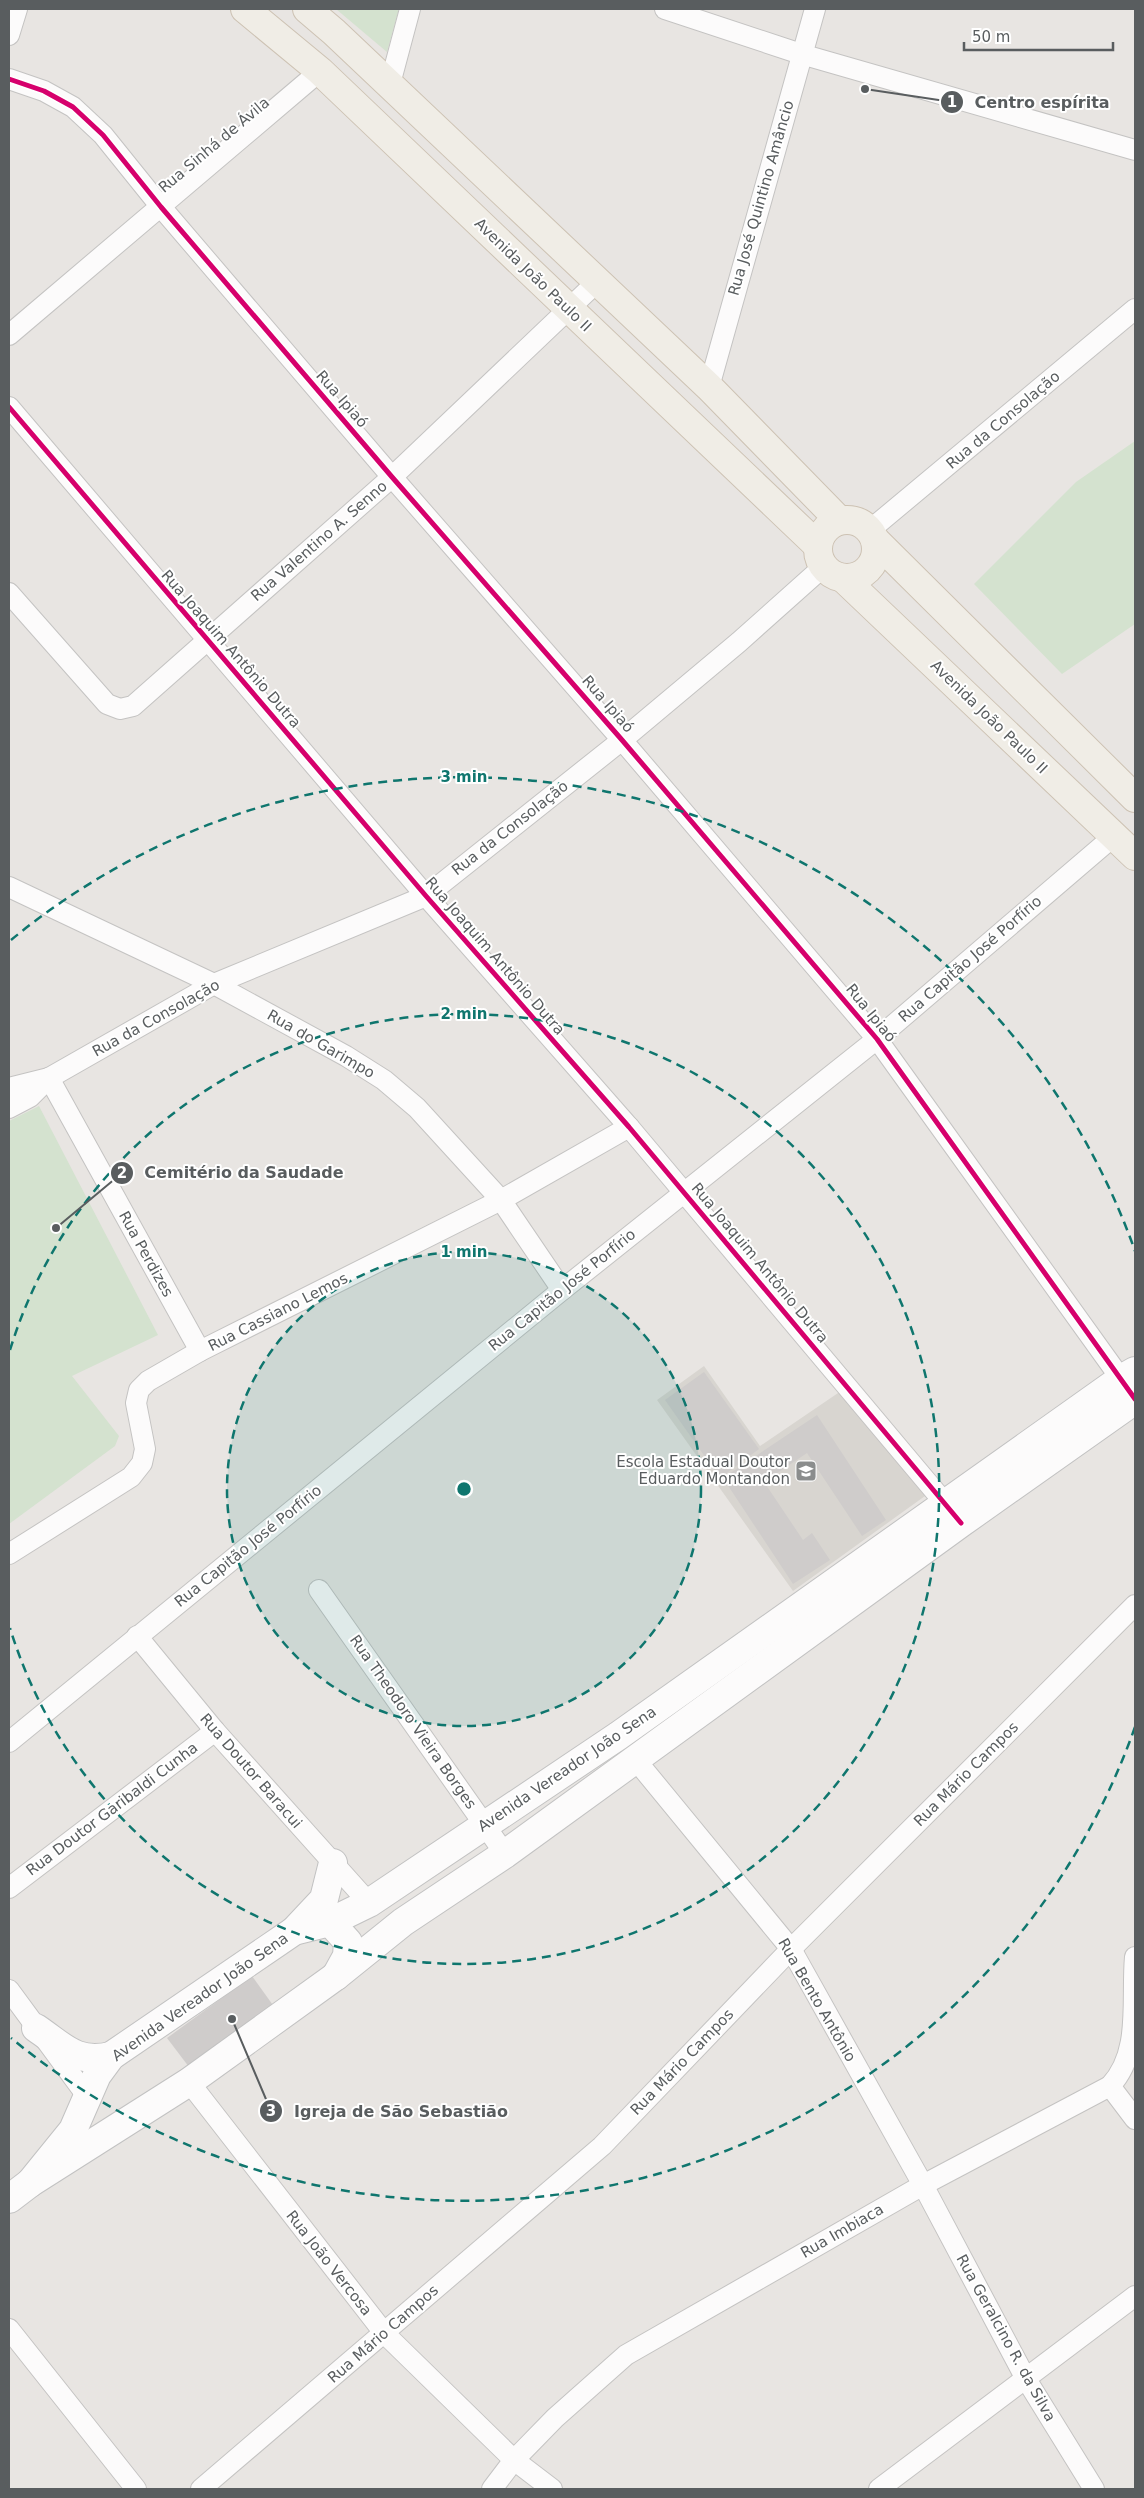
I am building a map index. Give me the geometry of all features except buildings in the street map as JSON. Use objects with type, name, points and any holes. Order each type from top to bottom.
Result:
[{"type":"main road","name":"Avenida João Paulo II","points":[[245,9],[320,71],[569,309],[828,563],[1135,856]]},
{"type":"main road","points":[[307,9],[390,84],[598,280],[709,387],[839,520]]},
{"type":"main road","points":[[873,536],[876,552],[872,564],[864,572],[854,577],[828,563],[825,529],[839,520],[851,519],[862,523],[1135,798]]},
{"type":"main road","name":"Avenida Vereador João Sena","points":[[30,2183],[73,2130],[97,2075],[111,2056],[294,1931],[330,1922],[369,1903],[954,1513],[1132,1387]]},
{"type":"main road","name":"Avenida Vereador João Sena","points":[[9,2199],[30,2183],[189,2082],[336,1976],[403,1922],[505,1854],[636,1759],[954,1513]]},
{"type":"main road","points":[[294,1931],[324,1899],[332,1863]]},
{"type":"main road","points":[[330,1922],[348,1942],[347,1956],[336,1976]]},
{"type":"main road","points":[[36,2028],[76,2056],[93,2060],[111,2056]]},
{"type":"main road","points":[[87,2096],[111,2119],[127,2122]]},
{"type":"street","points":[[9,35],[17,9]]},
{"type":"street","points":[[390,84],[410,9]]},
{"type":"street","points":[[664,9],[801,54],[1135,150]]},
{"type":"street","name":"Rua José Quintino Amâncio","points":[[709,387],[815,9]]},
{"type":"street","name":"Rua Sinhá de Ávila","points":[[9,335],[320,71]]},
{"type":"street","name":"Rua Ipiaó","points":[[9,79],[44,91],[73,107],[104,135],[161,206],[392,477],[622,740],[877,1038],[1132,1387]]},
{"type":"street","name":"Rua Valentino A. Senno","points":[[9,593],[107,704],[120,709],[133,706],[392,477],[598,280]]},
{"type":"street","name":"Rua da Consolação","points":[[873,536],[1135,309]]},
{"type":"street","name":"Rua Joaquim Antônio Dutra","points":[[9,407],[426,896],[629,1127],[954,1513]]},
{"type":"street","name":"Rua da Consolação","points":[[9,1108],[30,1097],[49,1078],[214,984],[426,896],[622,740],[739,642],[828,563]]},
{"type":"street","name":"Rua Capitão José Porfírio","points":[[9,1742],[562,1290],[877,1038],[1114,836]]},
{"type":"street","name":"Rua do Garimpo","points":[[9,887],[214,984],[346,1056],[384,1080],[417,1108],[500,1200],[562,1290]]},
{"type":"street","name":"Rua da Consolação","points":[[9,1088],[49,1078]]},
{"type":"street","name":"Rua Perdizes","points":[[49,1078],[200,1351]]},
{"type":"street","name":"Rua Cassiano Lemos","points":[[9,1554],[132,1477],[142,1463],[145,1449],[136,1403],[139,1390],[148,1381],[200,1351],[500,1200],[629,1127]]},
{"type":"street","name":"Rua Theodoro Vieira Borges","points":[[319,1590],[505,1854]]},
{"type":"street","name":"Rua Mário Campos","points":[[201,2489],[385,2334],[602,2146],[791,1949],[1135,1604]]},
{"type":"street","name":"Rua Doutor Baracui","points":[[137,1636],[214,1731],[369,1903]]},
{"type":"street","name":"Rua Doutor Garibaldi Cunha","points":[[9,1888],[214,1731]]},
{"type":"street","name":"Rua Bento Antônio","points":[[636,1759],[791,1949],[923,2185]]},
{"type":"street","name":"Rua Imbiaca","points":[[492,2489],[514,2460],[587,2386],[626,2355],[923,2185],[1110,2086],[1119,2076],[1127,2061],[1131,2042],[1135,1958]]},
{"type":"street","points":[[9,1990],[87,2096]]},
{"type":"street","name":"Rua João Vercosa","points":[[189,2082],[385,2334],[514,2460],[552,2489]]},
{"type":"street","points":[[1110,2086],[1135,2119]]},
{"type":"street","name":"Rua Geralcino R. da Silva","points":[[923,2185],[1026,2379],[1094,2489]]},
{"type":"street","points":[[879,2489],[1135,2296]]},
{"type":"street","points":[[9,2329],[136,2489]]},
{"type":"shaded area","name":"Escola Estadual Doutor Eduardo Montandon","points":[[704,1366],[760,1446],[841,1391],[925,1496],[793,1591],[657,1400]]},
{"type":"green space","points":[[336,9],[399,9],[387,52]]},
{"type":"green space","points":[[1135,441],[1135,624],[1062,674],[974,584],[1076,482]]},
{"type":"green space","points":[[39,1106],[158,1335],[72,1376],[119,1436],[115,1446],[9,1524],[9,1121]]},
{"type":"cycle path","points":[[9,79],[44,91],[73,107],[103,135],[161,207],[392,477],[622,740],[877,1039],[1135,1399]]},
{"type":"cycle path","points":[[9,407],[426,896],[629,1127],[961,1523]]},
{"type":"place","name":"Centro espírita","points":[[865,89]]},
{"type":"place","name":"Cemitério da Saudade","points":[[56,1228]]},
{"type":"place","name":"Escola Estadual Doutor Eduardo Montandon","points":[[806,1471]]},
{"type":"place","name":"Igreja de São Sebastião","points":[[232,2019]]}]
